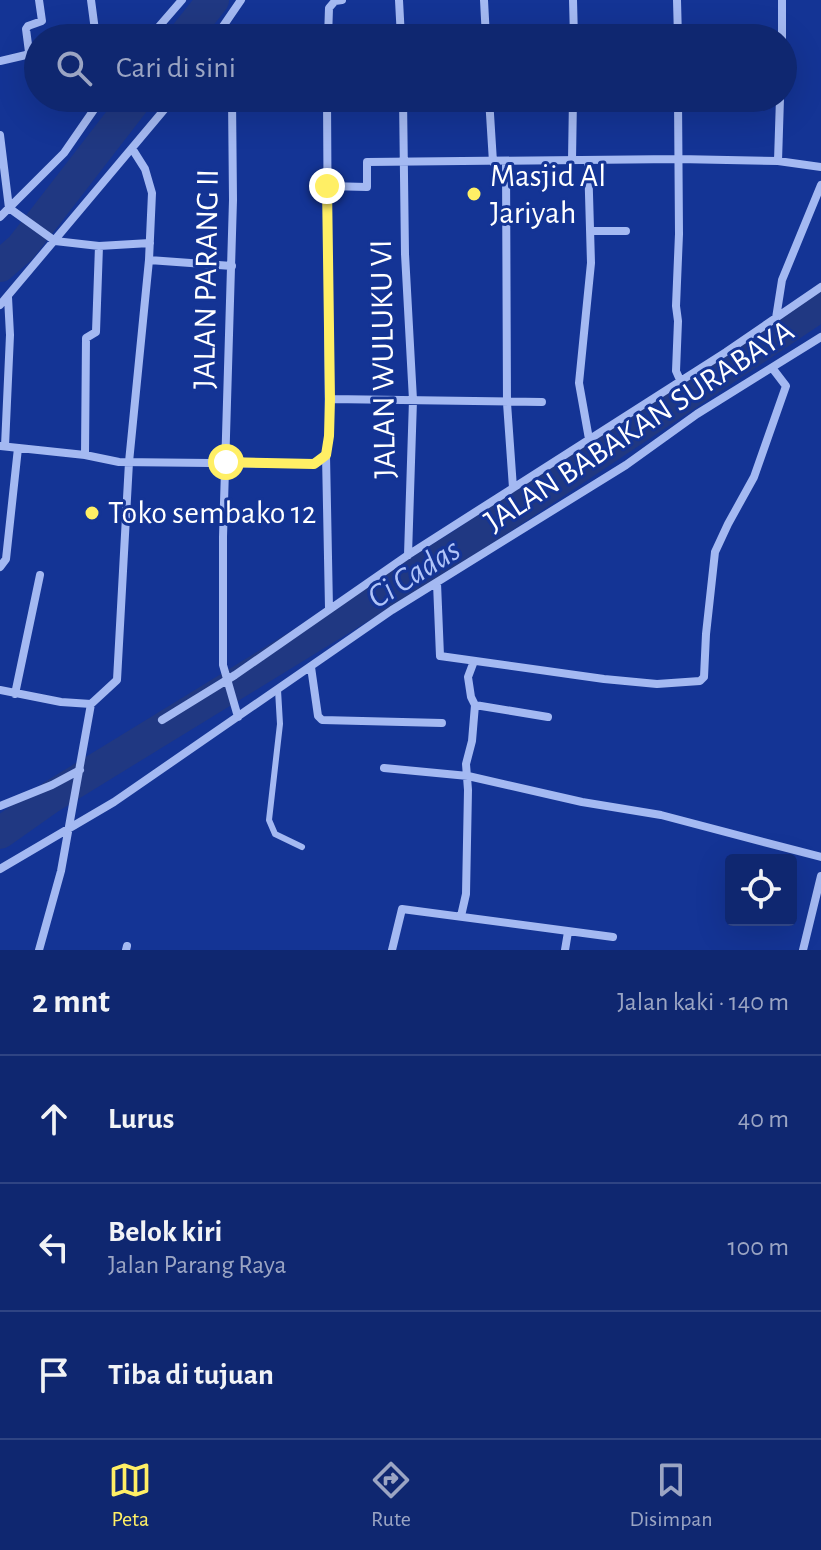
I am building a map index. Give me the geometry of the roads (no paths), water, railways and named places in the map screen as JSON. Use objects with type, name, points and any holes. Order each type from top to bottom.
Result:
[{"type":"street","points":[[34,24],[42,21],[39,0]]},
{"type":"street","points":[[91,0],[94,24]]},
{"type":"street","points":[[161,24],[182,0]]},
{"type":"street","points":[[226,24],[241,0]]},
{"type":"street","points":[[328,24],[329,8],[332,3],[342,0]]},
{"type":"street","points":[[399,0],[400,24]]},
{"type":"street","points":[[484,0],[485,24]]},
{"type":"street","points":[[573,0],[574,24]]},
{"type":"street","points":[[677,0],[678,24]]},
{"type":"street","points":[[782,0],[782,24]]},
{"type":"street","points":[[0,61],[24,55]]},
{"type":"street","points":[[0,217],[64,153],[92,112]]},
{"type":"street","points":[[0,305],[163,112]]},
{"type":"street","name":"JALAN PARANG II","points":[[232,112],[232,266],[223,623],[226,683],[238,717]]},
{"type":"street","points":[[327,112],[329,608]]},
{"type":"street","name":"JALAN WULUKU VI","points":[[403,112],[405,254],[413,400],[408,555]]},
{"type":"street","points":[[490,112],[493,162]]},
{"type":"street","points":[[572,160],[573,112]]},
{"type":"street","points":[[678,112],[676,371],[680,380]]},
{"type":"street","points":[[778,161],[780,112]]},
{"type":"street","points":[[0,135],[9,208]]},
{"type":"street","points":[[39,950],[61,871],[91,704],[117,680],[129,462],[150,243],[150,181],[133,150]]},
{"type":"street","points":[[327,186],[367,187],[367,162],[678,159],[778,161],[821,167]]},
{"type":"street","points":[[588,160],[591,263],[579,383],[589,439]]},
{"type":"street","points":[[506,162],[507,403],[513,488]]},
{"type":"street","points":[[776,318],[782,280],[821,185]]},
{"type":"street","points":[[9,208],[55,241],[99,246],[150,243]]},
{"type":"street","points":[[591,231],[626,231]]},
{"type":"street","points":[[85,455],[86,338],[96,332],[99,246]]},
{"type":"street","points":[[149,260],[232,266]]},
{"type":"street","points":[[162,720],[226,683],[408,555],[821,287]]},
{"type":"street","points":[[8,297],[10,335],[2,446],[129,462],[314,464],[326,455]]},
{"type":"street","name":"JALAN BABAKAN SURABAYA","points":[[0,869],[114,802],[437,583],[626,465],[697,414],[821,337]]},
{"type":"street","points":[[437,583],[438,655],[604,679],[657,684],[700,681],[704,677],[704,648],[715,552],[754,477],[786,386],[773,369]]},
{"type":"street","points":[[330,399],[542,402]]},
{"type":"street","points":[[0,567],[6,559],[18,448]]},
{"type":"street","points":[[15,694],[40,575]]},
{"type":"street","points":[[461,916],[466,894],[466,764],[472,741],[475,705],[468,686],[474,661]]},
{"type":"street","points":[[311,667],[318,716],[322,720],[442,723]]},
{"type":"street","points":[[0,690],[61,702],[91,704]]},
{"type":"street","points":[[475,705],[548,717]]},
{"type":"street","points":[[384,768],[468,776],[582,802],[661,815],[821,857]]},
{"type":"street","points":[[0,806],[80,771]]},
{"type":"street","points":[[803,950],[821,876]]},
{"type":"street","points":[[392,950],[402,909],[613,937]]},
{"type":"street","points":[[565,950],[568,932]]},
{"type":"lane","points":[[278,690],[280,724],[269,820],[275,834],[302,847]]},
{"type":"waterway","points":[[194,24],[213,0]]},
{"type":"waterway","points":[[0,266],[21,248],[126,112]]},
{"type":"waterway","name":"Ci Cadas","points":[[0,833],[51,797],[460,546],[821,305]]},
{"type":"place","name":"Masjid Al Jariyah","points":[[474,194]]},
{"type":"place","name":"Toko sembako 12","points":[[92,513]]}]
